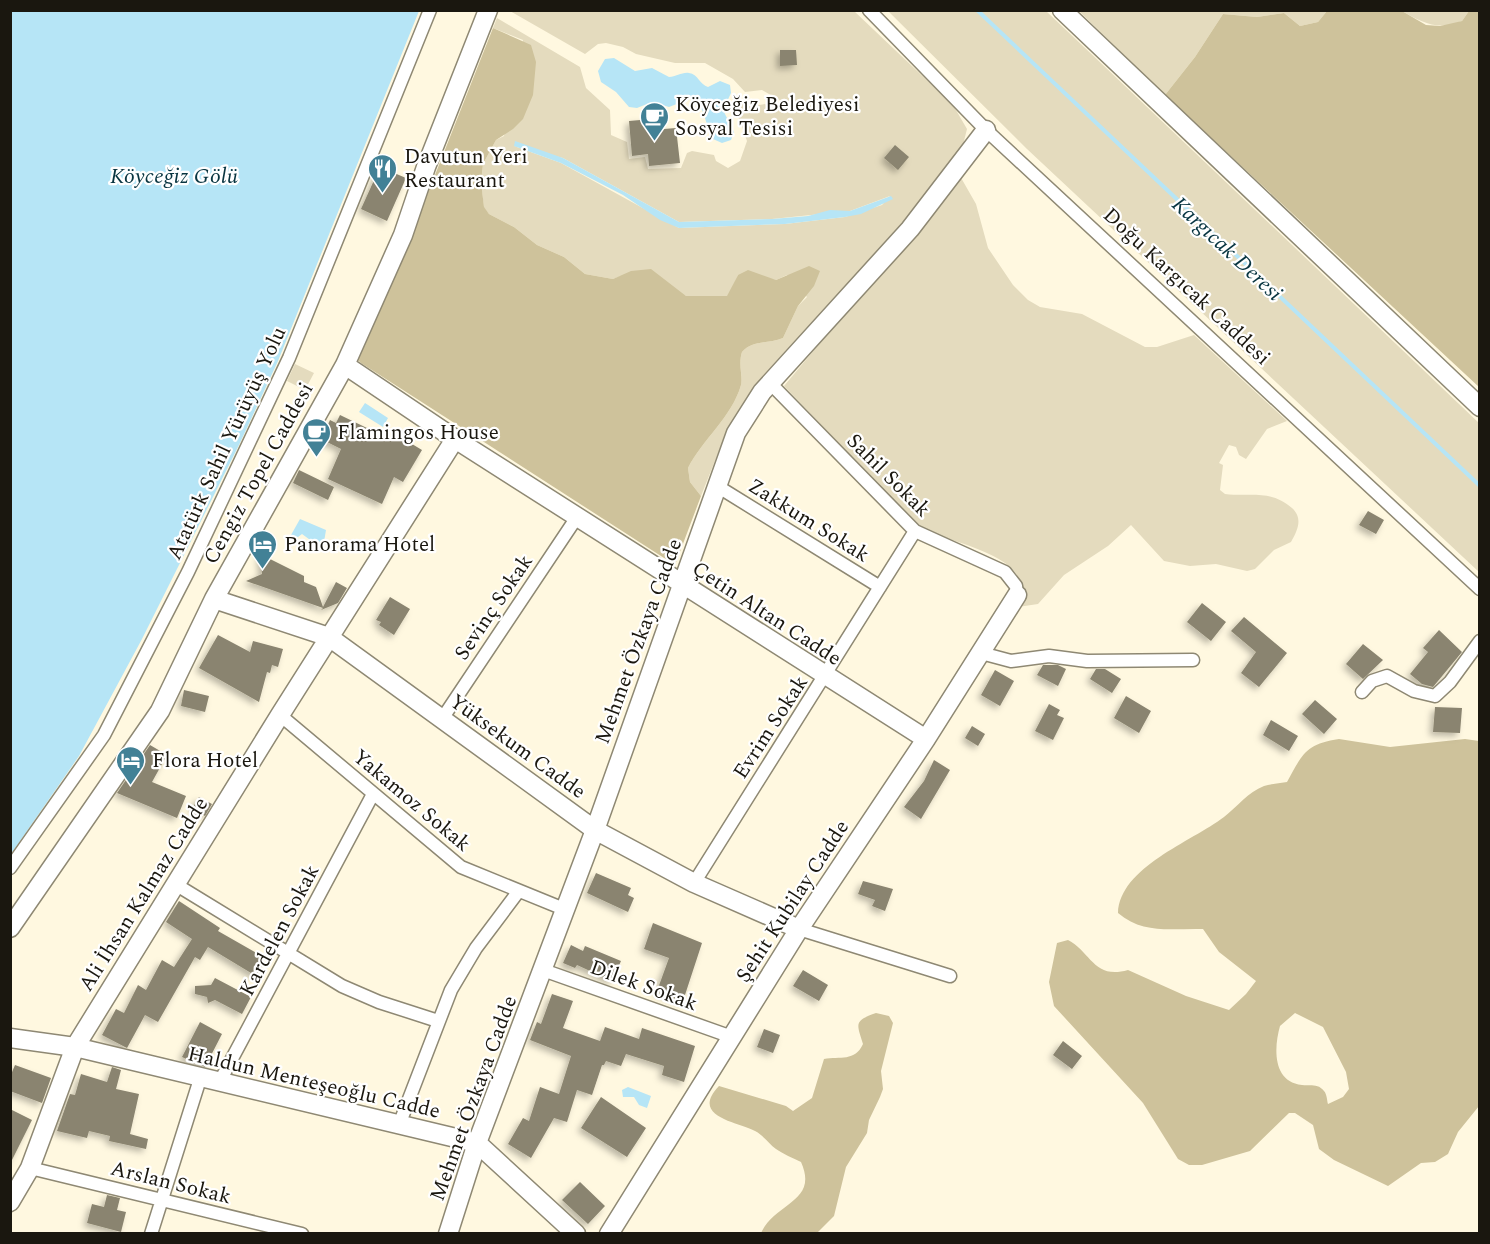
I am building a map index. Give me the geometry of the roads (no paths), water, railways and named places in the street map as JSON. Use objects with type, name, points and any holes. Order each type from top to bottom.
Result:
[{"type":"street","name":"Atatürk Sahil Yürüyüş Yolu","points":[[10,868],[104,735],[188,572],[289,358],[430,10]]},
{"type":"street","name":"Cengiz Topel Caddesi","points":[[10,928],[160,711],[214,599],[345,365],[403,235],[426,167],[488,10]]},
{"type":"street","name":"Doğu Kargıcak Caddesi","points":[[869,10],[986,130],[1479,588]]},
{"type":"street","points":[[1062,10],[1479,407]]},
{"type":"street","name":"Mehmet Özkaya Cadde","points":[[448,1233],[477,1143],[595,830],[739,426],[751,406],[770,383],[921,216],[986,130]]},
{"type":"street","name":"Çetin Altan Cadde","points":[[345,365],[455,440],[926,739]]},
{"type":"street","name":"Sahil Sokak","points":[[770,383],[915,531],[1005,572],[1016,586],[1017,596]]},
{"type":"street","name":"Ali İhsan Kalmaz Cadde","points":[[10,1202],[30,1168],[75,1047],[280,715],[455,440]]},
{"type":"street","name":"Zakkum Sokak","points":[[717,486],[880,587]]},
{"type":"street","name":"Sevinç Sokak","points":[[442,719],[577,517]]},
{"type":"street","name":"Evrim Sokak","points":[[694,883],[915,531]]},
{"type":"street","name":"Şehit Kubilay Cadde","points":[[609,1233],[799,929],[926,739],[1017,596]]},
{"type":"street","name":"Yüksekum Cadde","points":[[214,599],[329,637],[595,830],[694,883],[799,929]]},
{"type":"street","points":[[1362,692],[1371,681],[1387,676],[1414,691],[1435,696],[1450,682],[1479,641]]},
{"type":"street","points":[[981,652],[1011,660],[1049,656],[1087,661],[1193,660]]},
{"type":"street","name":"Yakamoz Sokak","points":[[280,715],[461,867],[564,909]]},
{"type":"street","name":"Kardelen Sokak","points":[[219,1083],[373,794]]},
{"type":"street","points":[[175,884],[288,955],[363,996],[438,1021]]},
{"type":"street","points":[[399,1125],[452,990],[476,948],[518,892]]},
{"type":"street","points":[[799,929],[950,976]]},
{"type":"street","name":"Dilek Sokak","points":[[543,970],[732,1037]]},
{"type":"street","name":"Haldun Menteşeoğlu Cadde","points":[[10,1038],[75,1047],[200,1079],[477,1143],[576,1233]]},
{"type":"street","points":[[151,1233],[200,1079]]},
{"type":"street","name":"Arslan Sokak","points":[[30,1168],[282,1231],[302,1233]]},
{"type":"water","name":"Köyceğiz Gölü","points":[[11,10],[419,11],[278,361],[239,445],[142,639],[79,756],[11,854]]},
{"type":"water","points":[[614,58],[635,71],[652,68],[669,77],[689,73],[695,75],[708,87],[720,81],[730,85],[731,93],[723,110],[734,132],[731,140],[722,143],[713,139],[703,111],[692,98],[669,107],[652,102],[637,108],[629,107],[616,92],[601,82],[598,71],[605,59]]},
{"type":"water","points":[[515,141],[563,158],[679,222],[808,216],[830,210],[850,211],[891,196],[893,199],[861,214],[845,217],[785,224],[679,228],[660,220],[623,195],[561,163],[514,146]]},
{"type":"water","points":[[365,403],[388,418],[383,427],[359,412]]},
{"type":"water","points":[[300,519],[326,530],[324,542],[317,545],[302,534],[298,537],[291,535]]},
{"type":"water","points":[[628,1087],[651,1096],[647,1108],[639,1105],[634,1097],[623,1097],[622,1090]]},
{"type":"waterway","name":"Kargıcak Deresi","points":[[977,10],[1480,486]]},
{"type":"place","name":"Köyceğiz Belediyesi Sosyal Tesisi","points":[[654,142]]},
{"type":"place","name":"Davutun Yeri Restaurant","points":[[383,194]]},
{"type":"place","name":"Flamingos House","points":[[316,458]]},
{"type":"place","name":"Panorama Hotel","points":[[263,570]]},
{"type":"place","name":"Flora Hotel","points":[[131,786]]}]
